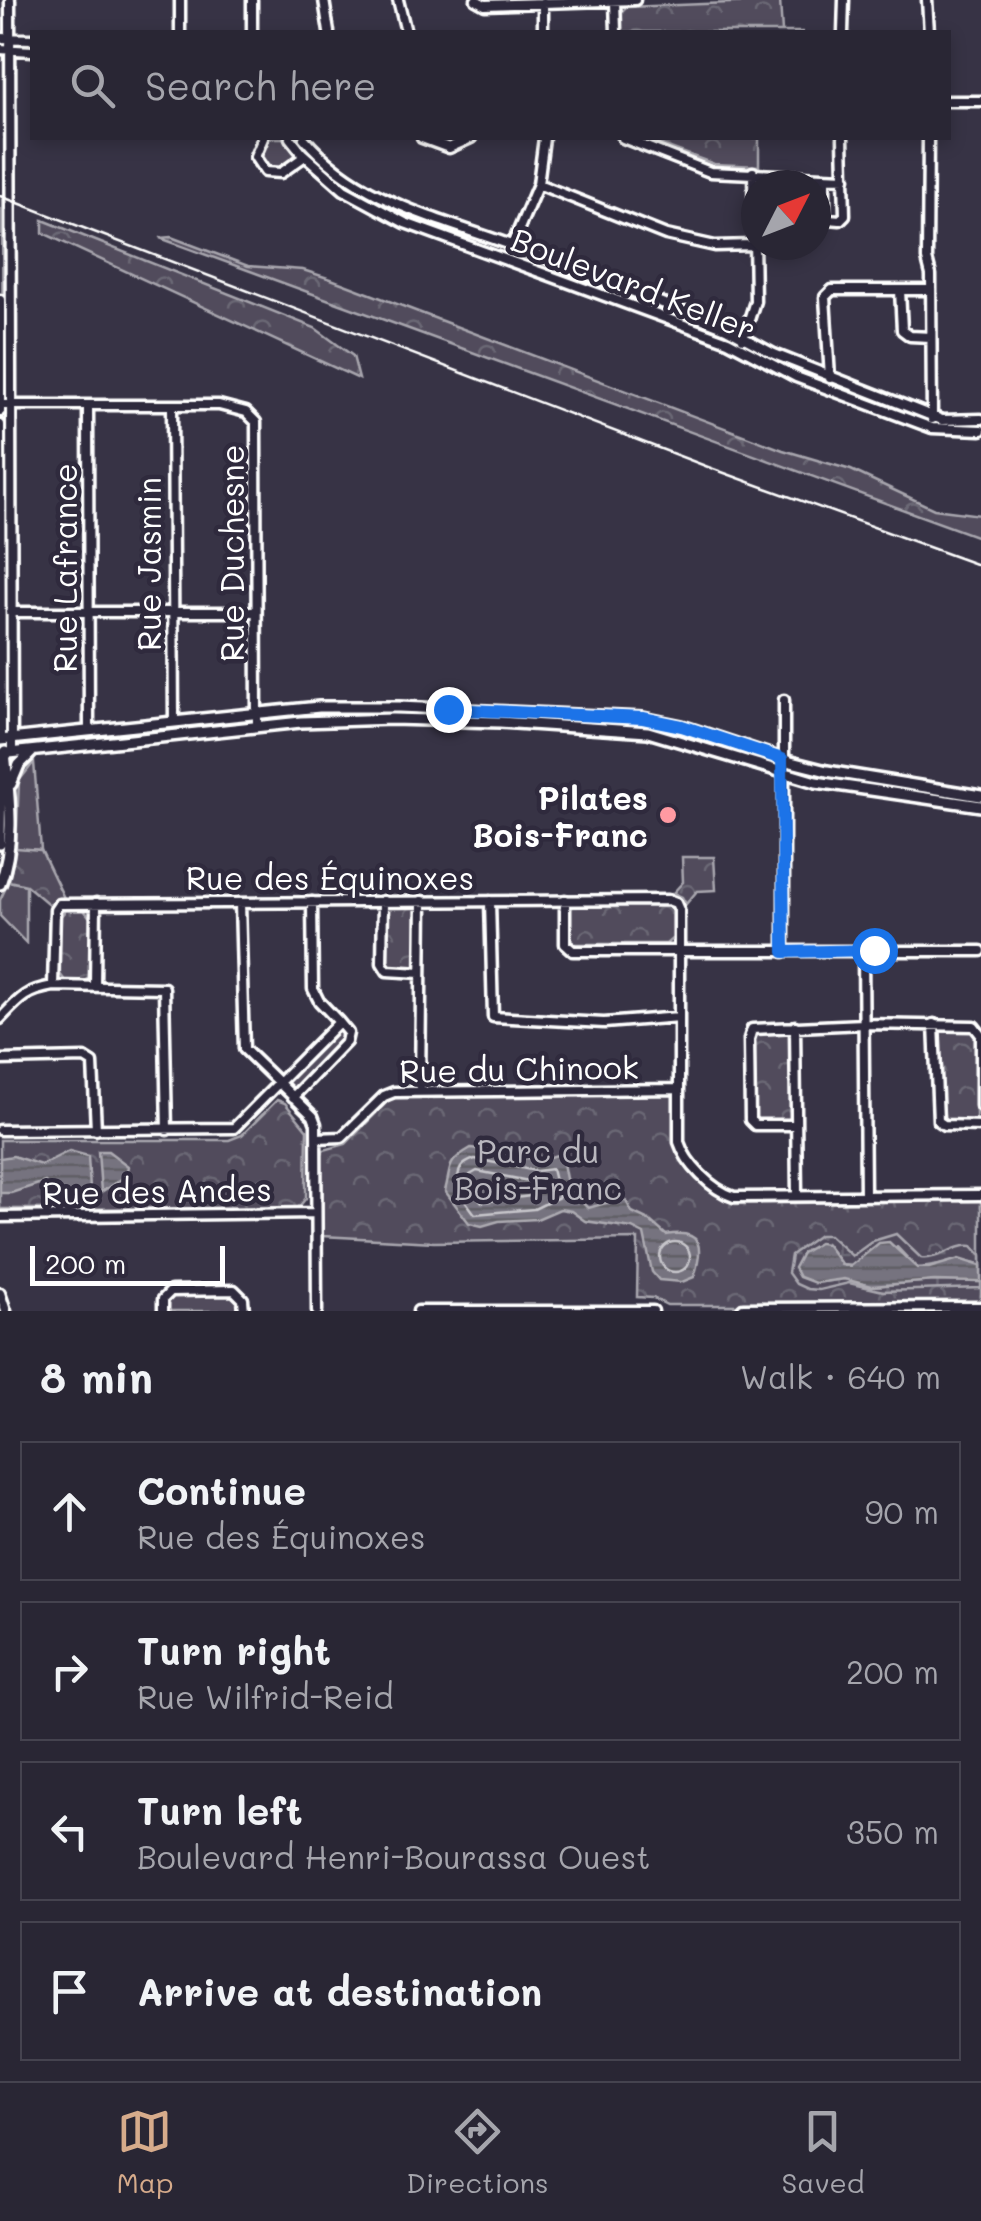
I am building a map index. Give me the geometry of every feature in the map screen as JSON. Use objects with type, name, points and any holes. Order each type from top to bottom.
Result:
[{"type":"main road","points":[[0,844],[4,740],[257,712],[369,706],[632,716],[682,726],[782,759],[865,778],[981,796]]},
{"type":"main road","points":[[4,753],[257,726],[392,719],[631,730],[682,740],[782,773],[868,792],[981,806]]},
{"type":"main road","points":[[10,790],[19,765],[34,750]]},
{"type":"main road","points":[[0,884],[9,852],[10,790],[4,753]]},
{"type":"street","points":[[4,549],[10,405],[5,38],[10,0]]},
{"type":"street","points":[[180,0],[180,30]]},
{"type":"street","points":[[252,0],[252,30]]},
{"type":"street","points":[[324,0],[329,30]]},
{"type":"street","points":[[398,0],[406,30]]},
{"type":"street","points":[[476,0],[485,5],[635,0]]},
{"type":"street","points":[[843,30],[844,0]]},
{"type":"street","points":[[927,0],[929,30]]},
{"type":"street","points":[[615,1],[616,30]]},
{"type":"street","points":[[543,2],[543,30]]},
{"type":"street","points":[[5,38],[30,39]]},
{"type":"street","points":[[5,50],[30,51]]},
{"type":"street","points":[[951,101],[981,101]]},
{"type":"street","points":[[262,140],[255,157],[265,172],[281,173],[306,156]]},
{"type":"street","name":"Boulevard Keller","points":[[292,140],[344,190],[405,223],[738,347],[829,390],[932,428],[981,430]]},
{"type":"street","name":"Boulevard Keller","points":[[306,140],[332,167],[367,190],[408,209],[744,337],[774,354],[942,420],[981,420]]},
{"type":"street","points":[[428,140],[450,148],[466,140]]},
{"type":"street","points":[[506,259],[538,184],[544,140]]},
{"type":"street","points":[[628,140],[710,172],[741,172]]},
{"type":"street","points":[[831,219],[840,220],[845,214],[842,140]]},
{"type":"street","points":[[928,140],[932,428]]},
{"type":"street","points":[[831,177],[844,178]]},
{"type":"street","points":[[538,184],[666,235],[715,246],[741,245]]},
{"type":"street","points":[[738,347],[755,301],[754,260]]},
{"type":"street","points":[[829,390],[825,297],[832,290],[932,290]]},
{"type":"street","points":[[900,290],[902,330],[910,336],[931,337]]},
{"type":"street","points":[[0,300],[0,408],[172,406]]},
{"type":"street","name":"Rue Lafrance","points":[[88,406],[89,731]]},
{"type":"street","name":"Rue Duchesne","points":[[172,406],[219,406],[246,412],[256,422],[257,726]]},
{"type":"street","name":"Rue Jasmin","points":[[172,406],[174,722]]},
{"type":"street","points":[[0,424],[6,612],[4,740]]},
{"type":"street","points":[[6,612],[256,612]]},
{"type":"street","points":[[784,700],[784,952]]},
{"type":"street","points":[[490,900],[493,1017],[604,1022],[679,1017]]},
{"type":"street","points":[[566,900],[565,944],[573,951],[981,951]]},
{"type":"street","name":"Rue des Équinoxes","points":[[53,986],[55,910],[59,904],[668,900],[676,903],[679,950]]},
{"type":"street","points":[[383,901],[382,963],[387,971],[421,973]]},
{"type":"street","points":[[420,1090],[422,901]]},
{"type":"street","points":[[292,1098],[346,1042],[348,1033],[312,989],[312,902]]},
{"type":"street","points":[[96,903],[96,986]]},
{"type":"street","points":[[240,903],[244,1049],[313,1116],[317,1138],[317,1311]]},
{"type":"street","points":[[679,950],[681,1149],[716,1189],[734,1198],[981,1195]]},
{"type":"street","points":[[864,950],[866,1194]]},
{"type":"street","points":[[0,1019],[29,990],[53,986],[164,988],[166,1130]]},
{"type":"street","points":[[0,1130],[234,1128],[339,1022]]},
{"type":"street","points":[[934,1024],[938,1121],[944,1125],[981,1126]]},
{"type":"street","points":[[796,1124],[754,1126],[750,1120],[752,1029],[969,1024],[978,1028],[981,1106]]},
{"type":"street","points":[[795,1026],[797,1196]]},
{"type":"street","points":[[0,1060],[85,1058],[93,1064],[95,1074],[96,1130]]},
{"type":"street","name":"Rue du Chinook","points":[[317,1138],[342,1138],[389,1093],[679,1089]]},
{"type":"street","name":"Rue des Andes","points":[[0,1217],[316,1213]]},
{"type":"street","points":[[163,1311],[163,1299],[171,1291],[234,1290],[243,1299],[244,1311]]},
{"type":"street","points":[[0,1293],[6,1311]]},
{"type":"street","points":[[740,1311],[981,1308]]},
{"type":"street","points":[[418,1311],[649,1311]]},
{"type":"green space","points":[[780,1],[782,30],[622,30],[622,12],[627,7]]},
{"type":"green space","points":[[265,140],[289,140],[301,155],[281,171],[262,164],[259,151]]},
{"type":"green space","points":[[648,140],[759,140],[759,166],[714,164]]},
{"type":"green space","points":[[2,200],[8,202],[8,394],[3,394]]},
{"type":"green space","points":[[43,220],[315,328],[353,356],[359,379],[43,233]]},
{"type":"green space","points":[[171,237],[248,266],[303,270],[331,279],[783,450],[851,470],[934,509],[981,515],[981,538],[160,238]]},
{"type":"green space","points":[[34,762],[41,850],[16,849],[19,781]]},
{"type":"green space","points":[[16,848],[41,850],[65,900],[53,908],[26,885],[9,881]]},
{"type":"green space","points":[[682,857],[714,857],[716,890],[697,891],[686,904],[673,893],[683,882]]},
{"type":"green space","points":[[9,881],[26,885],[26,943],[0,916],[0,900]]},
{"type":"green space","points":[[383,901],[422,901],[421,973],[387,971],[382,963]]},
{"type":"green space","points":[[575,905],[667,905],[673,911],[673,938],[666,944],[574,944],[567,937],[568,911]]},
{"type":"green space","points":[[66,910],[84,910],[91,919],[91,975],[84,982],[66,982],[60,974],[60,917]]},
{"type":"green space","points":[[795,1026],[796,1125],[755,1125],[750,1120],[752,1029]]},
{"type":"green space","points":[[944,1028],[969,1028],[975,1035],[976,1118],[970,1122],[944,1121],[940,1116],[939,1033]]},
{"type":"green space","points":[[338,1030],[345,1035],[344,1040],[296,1090],[290,1088],[288,1081]]},
{"type":"green space","name":"Parc du Bois-Franc","points":[[674,1094],[682,1161],[700,1183],[735,1204],[981,1200],[981,1305],[667,1305],[653,1298],[637,1297],[638,1239],[434,1242],[322,1236],[324,1150],[346,1144],[391,1098]]},
{"type":"green space","points":[[277,1100],[285,1103],[307,1130],[306,1198],[298,1208],[0,1209],[0,1140],[229,1140],[242,1135]]},
{"type":"green space","points":[[896,1234],[921,1258],[972,1246],[981,1256],[981,1266],[957,1262],[917,1268],[897,1247],[873,1248],[851,1266],[842,1265],[826,1244],[815,1283],[844,1279],[872,1286],[981,1282],[981,1288],[883,1291],[849,1283],[819,1290],[796,1284],[788,1273],[791,1255],[819,1235],[829,1235],[852,1256],[873,1241]]},
{"type":"green space","points":[[232,1294],[238,1300],[238,1311],[167,1311],[168,1300],[174,1295]]},
{"type":"water","points":[[471,1148],[526,1158],[557,1155],[562,1158],[568,1189],[588,1208],[620,1199],[666,1235],[693,1237],[699,1249],[694,1277],[682,1282],[659,1280],[652,1272],[644,1234],[632,1228],[585,1221],[571,1211],[560,1209],[537,1219],[482,1226],[469,1223],[445,1191],[453,1162]]},
{"type":"water","points":[[69,1151],[88,1156],[90,1190],[86,1193],[60,1193],[45,1182],[0,1193],[0,1158],[13,1156],[41,1165]]},
{"type":"water","points":[[98,1151],[108,1151],[128,1166],[126,1176],[101,1192]]},
{"type":"water","points":[[889,1242],[917,1268],[959,1259],[981,1266],[981,1282],[872,1286],[844,1279],[815,1283],[799,1277],[794,1268],[802,1253],[819,1243],[826,1244],[842,1265],[851,1266],[879,1243]]},
{"type":"tram line","points":[[0,196],[708,467],[981,566]]},
{"type":"place","name":"Pilates Bois-Franc","points":[[668,815]]},
{"type":"route","points":[[448,709],[643,718],[682,726],[782,759],[784,952],[874,950]]}]
